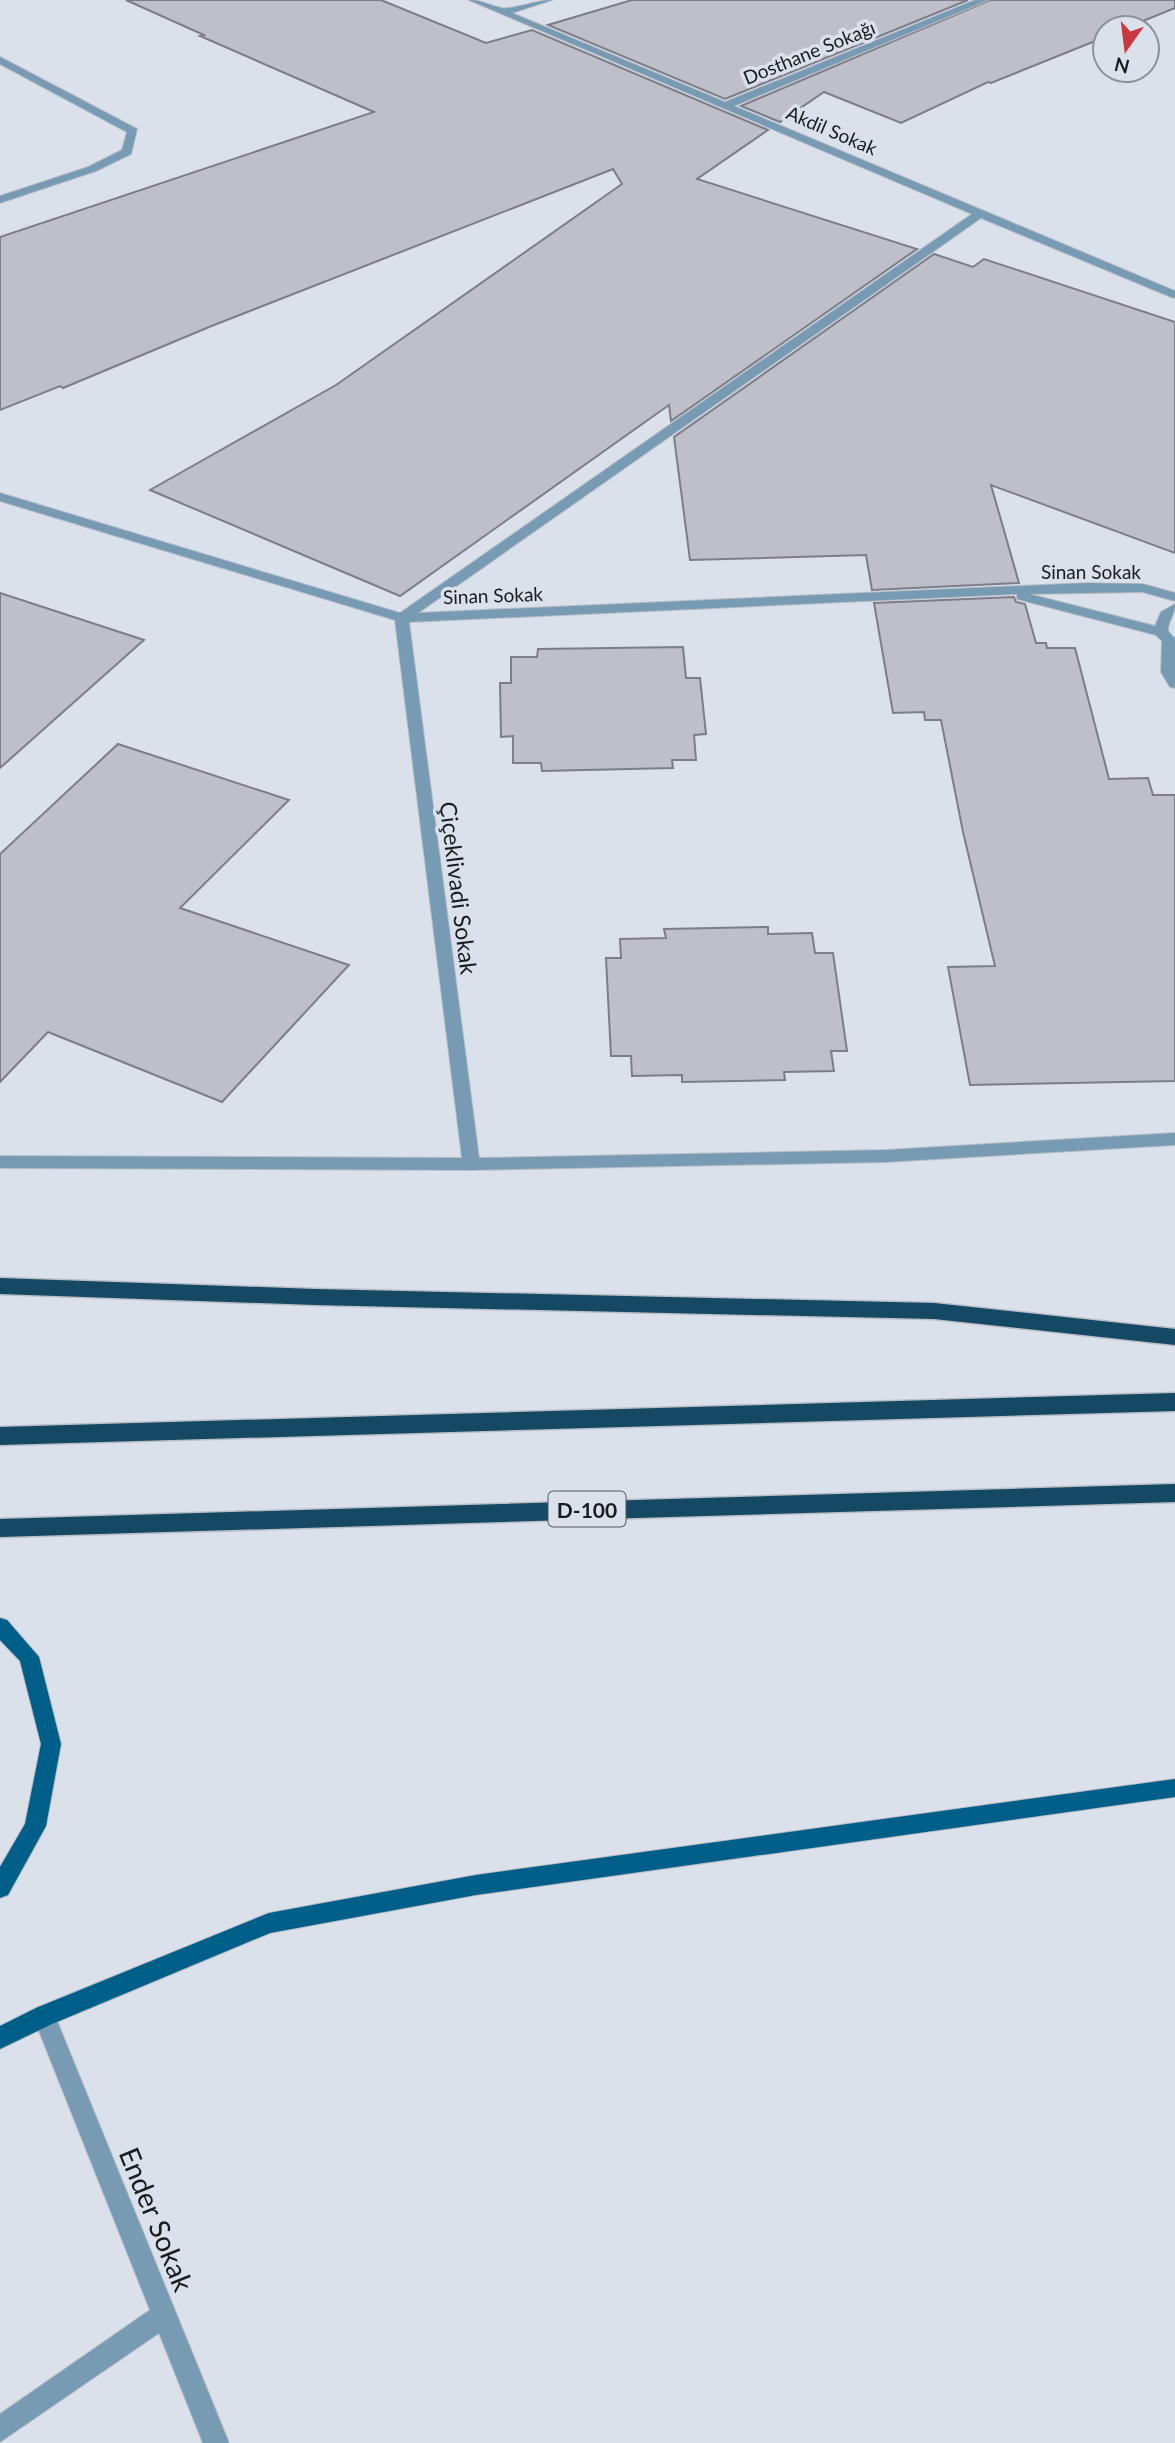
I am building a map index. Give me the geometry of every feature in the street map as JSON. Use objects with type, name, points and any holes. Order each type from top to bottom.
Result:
[{"type":"highway","points":[[0,1286],[316,1297],[934,1311],[1175,1338]]},
{"type":"highway","points":[[0,1437],[1175,1402]]},
{"type":"highway","name":"D-100","points":[[0,1528],[1175,1493]]},
{"type":"main road","points":[[0,1626],[29,1657],[51,1744],[35,1826],[0,1888]]},
{"type":"main road","points":[[0,2038],[44,2016],[270,1923],[476,1885],[1175,1788]]},
{"type":"street","name":"Akdil Sokak","points":[[474,0],[1175,295]]},
{"type":"street","points":[[504,12],[547,0]]},
{"type":"street","name":"Dosthane Sokağı","points":[[726,105],[983,0]]},
{"type":"street","points":[[0,60],[133,131],[127,152],[92,169],[0,200]]},
{"type":"street","points":[[402,618],[982,212]]},
{"type":"street","name":"Sinan Sokak","points":[[0,497],[402,618],[1086,587],[1143,588],[1175,597]]},
{"type":"street","name":"Sinan Sokak","points":[[1005,592],[1168,640]]},
{"type":"street","points":[[1175,608],[1167,613],[1161,622],[1168,640],[1168,672],[1175,684]]},
{"type":"street","name":"Çiçeklivadi Sokak","points":[[402,618],[471,1164]]},
{"type":"street","points":[[0,1162],[471,1164],[886,1156],[1175,1139]]},
{"type":"street","name":"Ender Sokak","points":[[44,2016],[216,2443]]},
{"type":"street","points":[[0,2429],[163,2316]]},
{"type":"building","points":[[126,0],[381,0],[486,43],[532,30],[768,130],[697,179],[917,249],[671,421],[669,405],[400,596],[150,490],[336,385],[622,184],[613,169],[214,325],[63,388],[60,386],[0,410],[0,237],[374,112],[200,36],[204,35]]},
{"type":"building","points":[[632,0],[968,0],[725,99],[548,25]]},
{"type":"building","points":[[990,0],[1175,0],[1175,8],[1160,14],[1091,14],[1091,43],[988,82],[901,123],[824,92],[780,122],[741,106]]},
{"type":"building","points":[[934,254],[973,267],[984,259],[1175,322],[1175,553],[991,485],[1019,583],[872,590],[866,555],[690,560],[674,437]]},
{"type":"building","points":[[0,593],[144,640],[0,768]]},
{"type":"building","points":[[1014,597],[1016,602],[1025,604],[1036,643],[1046,643],[1047,648],[1075,648],[1109,779],[1148,778],[1153,795],[1175,795],[1175,1081],[970,1085],[948,967],[995,966],[963,832],[941,720],[925,720],[924,712],[893,713],[874,603]]},
{"type":"building","points":[[683,647],[686,678],[700,678],[706,734],[694,735],[696,760],[672,760],[673,768],[542,771],[541,763],[513,763],[513,736],[501,737],[500,683],[511,683],[511,657],[537,657],[538,649]]},
{"type":"building","points":[[118,744],[289,800],[180,908],[349,965],[222,1102],[48,1032],[0,1082],[0,854]]},
{"type":"building","points":[[768,927],[768,934],[812,933],[815,953],[833,953],[847,1051],[831,1051],[834,1071],[784,1072],[785,1080],[682,1082],[682,1075],[632,1076],[631,1056],[611,1056],[606,958],[621,958],[620,939],[666,938],[664,929]]}]
